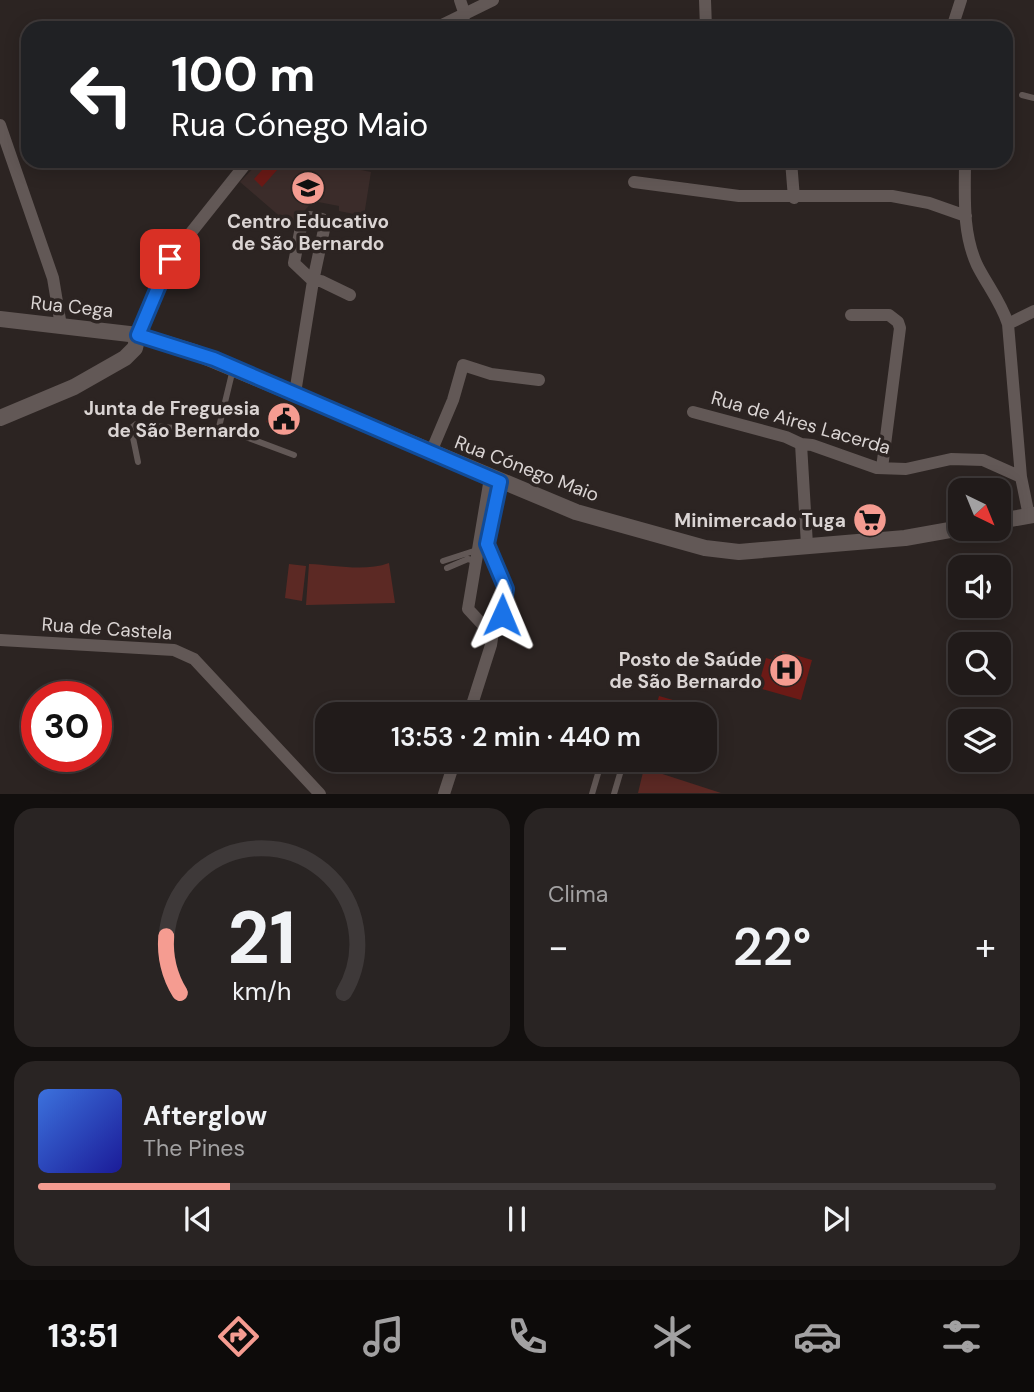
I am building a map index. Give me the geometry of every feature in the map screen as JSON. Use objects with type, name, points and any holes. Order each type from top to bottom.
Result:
[{"type":"main road","name":"Rua Cega","points":[[0,319],[138,335]]},
{"type":"main road","name":"Rua Cónego Maio","points":[[138,335],[194,352],[576,512],[705,548],[739,552],[905,538],[948,530]]},
{"type":"main road","points":[[125,358],[135,348],[138,335]]},
{"type":"main road","points":[[0,418],[74,387],[125,358],[166,344]]},
{"type":"main road","points":[[1012,519],[1032,516]]},
{"type":"street","points":[[460,0],[465,15]]},
{"type":"street","points":[[452,21],[493,0]]},
{"type":"street","points":[[705,0],[706,21]]},
{"type":"street","points":[[954,21],[961,0]]},
{"type":"street","points":[[0,125],[53,278],[61,326]]},
{"type":"street","points":[[138,335],[170,259],[242,168]]},
{"type":"street","points":[[792,168],[794,198]]},
{"type":"street","points":[[965,168],[968,240],[977,264],[1008,324],[1021,477],[1032,516]]},
{"type":"street","points":[[634,182],[739,196],[892,196],[929,203],[966,216]]},
{"type":"street","points":[[295,393],[313,281],[321,281],[350,295]]},
{"type":"street","points":[[1008,324],[1034,311]]},
{"type":"street","points":[[851,315],[889,315],[898,321],[900,328],[882,468]]},
{"type":"street","points":[[431,452],[453,400],[463,365],[491,374],[539,380]]},
{"type":"street","name":"Rua de Aires Lacerda","points":[[693,412],[786,437],[801,444],[812,444],[882,468],[906,469],[951,459],[983,460],[1021,477]]},
{"type":"street","points":[[801,444],[807,545]]},
{"type":"street","points":[[494,625],[481,623],[468,609],[476,556],[495,480]]},
{"type":"street","points":[[473,702],[491,645],[494,625],[502,615],[506,589],[487,544],[495,480]]},
{"type":"street","name":"Rua de Castela","points":[[0,640],[174,650],[194,659],[320,793]]},
{"type":"street","points":[[444,793],[451,772]]},
{"type":"lane","points":[[1022,95],[1034,98]]},
{"type":"lane","points":[[138,462],[131,428],[136,424],[211,432],[219,427],[233,368]]},
{"type":"lane","points":[[219,427],[294,455]]},
{"type":"lane","points":[[443,561],[476,556]]},
{"type":"lane","points":[[447,569],[476,556]]},
{"type":"lane","points":[[592,793],[598,772]]},
{"type":"lane","points":[[614,793],[620,772]]},
{"type":"shaded area","name":"Centro Educativo de São Bernardo","points":[[253,168],[352,168],[371,172],[364,216],[339,211],[339,206],[313,201],[291,226],[240,182]]},
{"type":"shaded area","points":[[389,563],[395,603],[306,605],[309,564],[360,568]]},
{"type":"shaded area","points":[[289,564],[306,566],[302,601],[285,598]]},
{"type":"shaded area","points":[[643,772],[656,772],[721,793],[638,793]]},
{"type":"building","points":[[264,168],[279,168],[262,187],[254,179]]},
{"type":"building","name":"Junta de Freguesia de São Bernardo","points":[[274,404],[301,415],[293,433],[266,422]]},
{"type":"building","name":"Posto de Saúde de São Bernardo","points":[[782,651],[812,660],[801,700],[755,687],[757,679],[760,680],[766,658],[773,660],[775,655],[781,657]]},
{"type":"building","points":[[659,696],[680,702],[657,702]]},
{"type":"place","name":"Centro Educativo de São Bernardo","points":[[308,188]]},
{"type":"place","name":"Junta de Freguesia de São Bernardo","points":[[284,419]]},
{"type":"place","name":"Minimercado Tuga","points":[[870,520]]},
{"type":"place","name":"Posto de Saúde de São Bernardo","points":[[786,670]]},
{"type":"route","points":[[170,259],[138,335],[214,359],[500,482],[487,544],[506,589],[502,615]]}]
